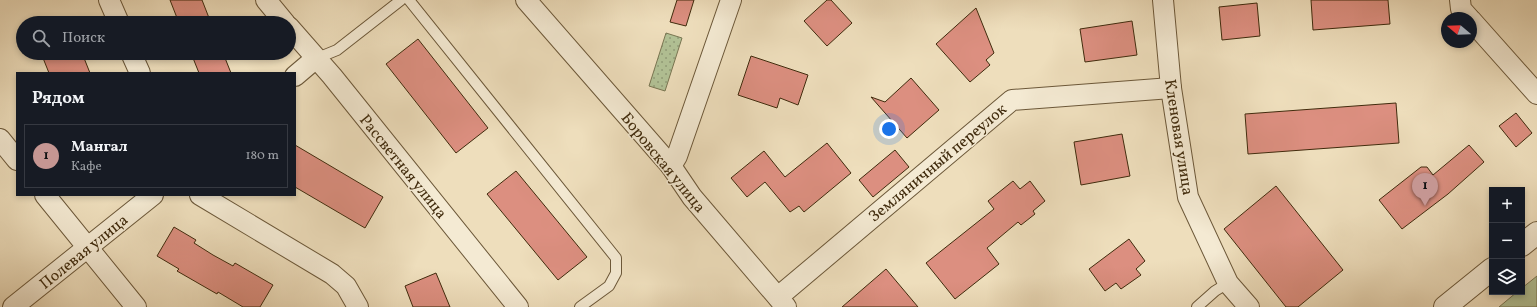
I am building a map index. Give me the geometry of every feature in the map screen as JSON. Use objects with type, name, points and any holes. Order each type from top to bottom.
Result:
[{"type":"street","points":[[109,0],[116,16]]},
{"type":"street","points":[[266,0],[279,16]]},
{"type":"street","name":"Боровская улица","points":[[526,0],[671,166],[692,197],[782,302]]},
{"type":"street","points":[[671,166],[677,156],[731,0]]},
{"type":"street","name":"Кленовая улица","points":[[1163,0],[1171,88],[1188,197],[1228,283],[1249,307]]},
{"type":"street","points":[[1460,0],[1464,12]]},
{"type":"street","points":[[1477,27],[1537,94]]},
{"type":"street","name":"Рассветная улица","points":[[296,36],[315,59],[332,76],[518,307]]},
{"type":"street","points":[[296,75],[315,59]]},
{"type":"street","points":[[134,60],[140,72]]},
{"type":"street","name":"Земляничный переулок","points":[[782,302],[1012,100],[1171,88]]},
{"type":"street","points":[[0,139],[16,159]]},
{"type":"street","points":[[47,196],[136,307]]},
{"type":"street","name":"Полевая улица","points":[[13,307],[152,196]]},
{"type":"street","points":[[202,196],[332,274],[346,286],[358,307]]},
{"type":"street","points":[[1525,243],[1537,233]]},
{"type":"street","points":[[1445,307],[1489,271]]},
{"type":"lane","points":[[315,59],[337,50],[401,0]]},
{"type":"lane","points":[[409,0],[616,258],[616,273],[609,286],[580,307]]},
{"type":"lane","points":[[1197,307],[1215,291],[1228,283]]},
{"type":"green space","points":[[666,33],[682,38],[665,91],[649,86]]},
{"type":"green space","points":[[1537,276],[1537,307],[1499,307],[1513,295],[1525,295],[1525,286]]},
{"type":"building","points":[[170,0],[202,0],[208,16],[176,16]]},
{"type":"building","points":[[677,0],[694,0],[686,26],[670,22]]},
{"type":"building","points":[[827,0],[831,0],[852,23],[827,46],[804,21]]},
{"type":"building","points":[[1311,0],[1388,0],[1390,24],[1313,30]]},
{"type":"building","points":[[1257,3],[1260,36],[1222,40],[1219,7]]},
{"type":"building","points":[[976,8],[994,53],[986,60],[990,65],[970,82],[936,44]]},
{"type":"building","points":[[1132,21],[1137,55],[1085,62],[1080,29]]},
{"type":"building","points":[[418,39],[488,128],[456,153],[386,64]]},
{"type":"building","points":[[751,56],[808,75],[798,105],[780,98],[777,108],[738,95]]},
{"type":"building","points":[[44,60],[85,60],[90,72],[49,72]]},
{"type":"building","points":[[194,60],[226,60],[231,72],[199,72]]},
{"type":"building","points":[[911,78],[939,110],[907,138],[871,97],[885,102]]},
{"type":"building","points":[[1396,103],[1399,143],[1248,154],[1245,114]]},
{"type":"building","points":[[1516,113],[1532,133],[1516,147],[1499,126]]},
{"type":"building","points":[[1122,134],[1130,176],[1081,185],[1074,142]]},
{"type":"building","points":[[827,143],[851,173],[804,212],[799,206],[790,212],[765,182],[747,197],[731,178],[764,151],[785,177]]},
{"type":"building","points":[[1469,145],[1484,162],[1448,194],[1402,229],[1379,200],[1421,167],[1427,167],[1433,175]]},
{"type":"building","points":[[296,146],[383,197],[365,228],[296,188]]},
{"type":"building","points":[[895,150],[909,167],[873,197],[859,180]]},
{"type":"building","points":[[516,171],[587,257],[558,280],[487,194]]},
{"type":"building","points":[[1013,181],[1020,189],[1030,181],[1045,201],[1033,211],[1035,214],[1021,225],[1018,222],[987,248],[999,264],[955,299],[926,263],[994,209],[988,201]]},
{"type":"building","points":[[1276,186],[1343,270],[1298,307],[1286,307],[1224,229]]},
{"type":"building","points":[[174,227],[196,240],[194,243],[213,255],[233,266],[235,263],[273,285],[260,307],[243,307],[177,271],[179,269],[157,256]]},
{"type":"building","points":[[1129,239],[1145,261],[1136,269],[1141,275],[1121,289],[1116,283],[1105,291],[1089,269]]},
{"type":"building","points":[[886,269],[918,307],[842,307]]},
{"type":"building","points":[[436,273],[450,307],[413,307],[405,286]]},
{"type":"place","name":"Мангал","points":[[1425,206]]}]
